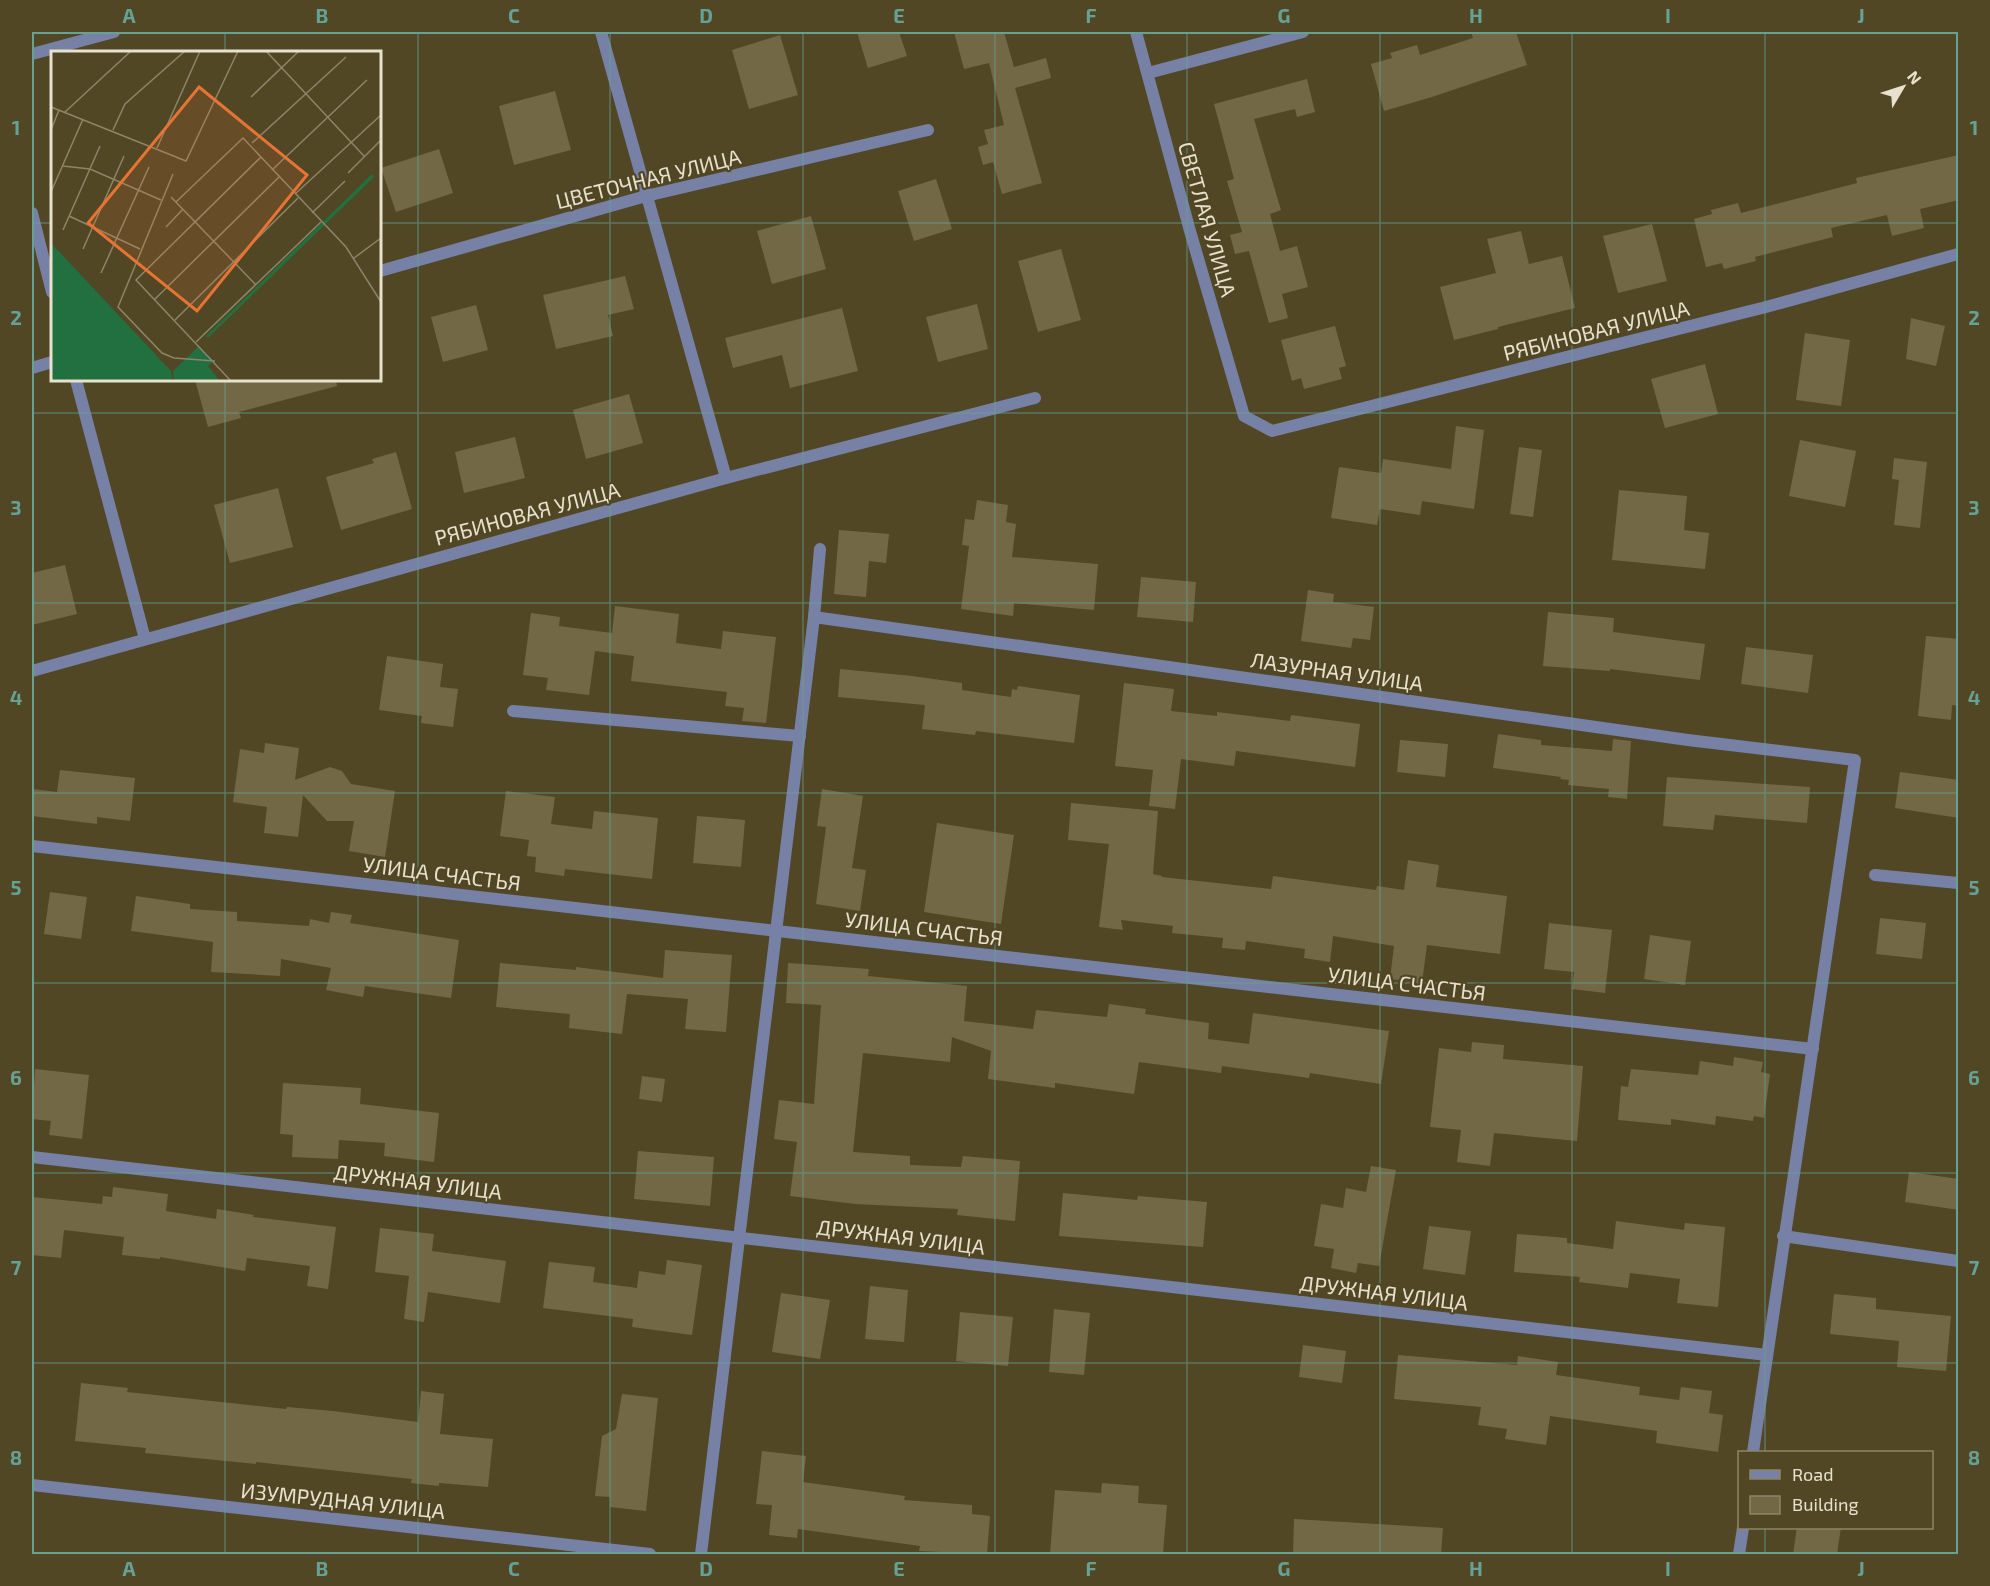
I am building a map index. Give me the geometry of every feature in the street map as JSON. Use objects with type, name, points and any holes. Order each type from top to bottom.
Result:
[{"type":"street","points":[[32,54],[114,32]]},
{"type":"street","points":[[601,32],[726,478]]},
{"type":"street","name":"СВЕТЛАЯ УЛИЦА","points":[[1136,32],[1244,416]]},
{"type":"street","points":[[1148,73],[1302,32]]},
{"type":"street","name":"ЦВЕТОЧНАЯ УЛИЦА","points":[[381,271],[646,196],[928,130]]},
{"type":"street","points":[[32,213],[51,288]]},
{"type":"street","name":"РЯБИНОВАЯ УЛИЦА","points":[[1244,416],[1272,431],[1766,307],[1959,254]]},
{"type":"street","points":[[32,368],[51,362]]},
{"type":"street","points":[[76,381],[145,639]]},
{"type":"street","name":"РЯБИНОВАЯ УЛИЦА","points":[[32,671],[726,478],[1035,398]]},
{"type":"street","points":[[701,1554],[800,736],[820,549]]},
{"type":"street","name":"ЛАЗУРНАЯ УЛИЦА","points":[[814,617],[1688,740],[1854,760],[1813,1049]]},
{"type":"street","points":[[513,711],[800,736]]},
{"type":"street","name":"УЛИЦА СЧАСТЬЯ","points":[[32,846],[1813,1049]]},
{"type":"street","points":[[1875,875],[1959,883]]},
{"type":"street","points":[[1753,1451],[1783,1236],[1813,1049]]},
{"type":"street","name":"ДРУЖНАЯ УЛИЦА","points":[[32,1157],[1767,1355]]},
{"type":"street","points":[[1783,1236],[1959,1261]]},
{"type":"street","name":"ИЗУМРУДНАЯ УЛИЦА","points":[[32,1485],[650,1554]]},
{"type":"street","points":[[1739,1554],[1743,1529]]},
{"type":"building","points":[[857,32],[899,32],[907,56],[868,68]]},
{"type":"building","points":[[954,32],[1004,32],[1014,67],[1046,58],[1051,78],[1015,88],[1042,183],[1002,194],[993,162],[983,165],[978,147],[988,144],[984,130],[1004,125],[989,63],[964,69]]},
{"type":"building","points":[[1471,32],[1516,32],[1527,65],[1384,111],[1371,64],[1392,58],[1390,53],[1417,45],[1420,55],[1473,38]]},
{"type":"building","points":[[780,35],[798,95],[749,109],[732,50]]},
{"type":"building","points":[[1307,79],[1315,112],[1297,117],[1295,109],[1254,119],[1281,210],[1270,214],[1280,251],[1297,246],[1308,287],[1282,294],[1288,318],[1269,323],[1249,251],[1235,254],[1230,235],[1242,232],[1227,181],[1234,179],[1214,104]]},
{"type":"building","points":[[555,91],[571,150],[514,165],[499,106]]},
{"type":"building","points":[[439,149],[453,193],[396,212],[381,168]]},
{"type":"building","points":[[1959,155],[1959,200],[1920,209],[1924,228],[1892,236],[1887,215],[1831,228],[1833,237],[1755,257],[1756,261],[1724,269],[1722,263],[1706,267],[1694,219],[1712,214],[1711,210],[1738,203],[1741,213],[1857,183],[1856,178]]},
{"type":"building","points":[[936,179],[952,229],[914,241],[898,191]]},
{"type":"building","points":[[811,216],[826,269],[772,284],[757,231]]},
{"type":"building","points":[[1652,224],[1667,281],[1618,293],[1603,236]]},
{"type":"building","points":[[1521,231],[1529,264],[1562,256],[1575,308],[1454,340],[1440,287],[1496,273],[1487,239]]},
{"type":"building","points":[[1061,249],[1081,320],[1038,332],[1018,261]]},
{"type":"building","points":[[625,276],[634,309],[608,315],[613,336],[556,349],[543,295]]},
{"type":"building","points":[[977,304],[988,349],[938,362],[926,317]]},
{"type":"building","points":[[476,305],[488,350],[443,362],[431,317]]},
{"type":"building","points":[[842,308],[858,371],[790,388],[782,355],[733,368],[725,338]]},
{"type":"building","points":[[1911,318],[1945,326],[1936,366],[1906,359]]},
{"type":"building","points":[[1335,326],[1346,366],[1339,368],[1342,379],[1304,389],[1301,378],[1292,381],[1281,340]]},
{"type":"building","points":[[1805,333],[1850,340],[1841,406],[1796,400]]},
{"type":"building","points":[[1705,364],[1718,414],[1665,428],[1651,379]]},
{"type":"building","points":[[195,381],[336,381],[337,386],[239,412],[241,418],[208,427]]},
{"type":"building","points":[[629,394],[643,443],[586,459],[573,410]]},
{"type":"building","points":[[1456,426],[1484,430],[1474,509],[1422,501],[1420,515],[1380,509],[1377,525],[1331,518],[1339,467],[1381,473],[1383,459],[1451,469]]},
{"type":"building","points":[[515,437],[525,478],[464,493],[455,452]]},
{"type":"building","points":[[1800,440],[1856,451],[1845,507],[1789,496]]},
{"type":"building","points":[[1519,447],[1542,450],[1533,517],[1510,514]]},
{"type":"building","points":[[396,452],[412,509],[341,530],[326,477],[374,463],[372,459]]},
{"type":"building","points":[[1894,458],[1927,462],[1920,528],[1894,525],[1899,480],[1892,479]]},
{"type":"building","points":[[278,488],[293,547],[230,563],[214,505]]},
{"type":"building","points":[[1619,490],[1687,496],[1684,530],[1709,533],[1705,569],[1612,560]]},
{"type":"building","points":[[977,500],[1008,505],[1006,522],[1016,524],[1012,557],[1098,564],[1094,610],[1014,603],[1013,616],[961,609],[969,546],[962,545],[965,519],[974,520]]},
{"type":"building","points":[[839,530],[889,534],[886,563],[869,561],[866,597],[834,594]]},
{"type":"building","points":[[65,565],[77,614],[32,625],[32,573]]},
{"type":"building","points":[[1141,577],[1196,582],[1193,622],[1137,617]]},
{"type":"building","points":[[1308,590],[1334,594],[1333,602],[1374,607],[1370,640],[1353,638],[1351,648],[1301,641]]},
{"type":"building","points":[[615,606],[679,614],[676,643],[721,649],[723,631],[776,637],[766,723],[742,721],[744,708],[725,706],[727,692],[631,681],[634,656],[595,651],[589,695],[546,690],[548,678],[523,675],[531,613],[560,617],[559,626],[612,633]]},
{"type":"building","points":[[1548,612],[1614,618],[1613,632],[1705,644],[1700,680],[1610,669],[1610,671],[1543,666]]},
{"type":"building","points":[[1926,636],[1959,639],[1959,706],[1952,705],[1951,720],[1918,716]]},
{"type":"building","points":[[1746,647],[1813,655],[1808,693],[1741,684]]},
{"type":"building","points":[[387,656],[443,664],[440,687],[458,689],[453,727],[421,723],[422,716],[379,710]]},
{"type":"building","points":[[840,669],[962,683],[962,690],[1011,697],[1012,689],[1017,690],[1018,686],[1080,695],[1074,743],[976,731],[975,735],[922,729],[925,705],[838,697]]},
{"type":"building","points":[[1124,683],[1174,689],[1171,711],[1217,716],[1217,712],[1290,721],[1291,715],[1360,724],[1355,767],[1236,751],[1234,766],[1181,759],[1175,809],[1149,806],[1153,770],[1115,766]]},
{"type":"building","points":[[1498,734],[1541,740],[1541,745],[1612,751],[1613,739],[1631,741],[1627,799],[1608,797],[1609,789],[1568,785],[1569,780],[1560,779],[1561,777],[1493,768]]},
{"type":"building","points":[[1400,740],[1448,744],[1445,777],[1397,772]]},
{"type":"building","points":[[265,743],[299,748],[295,780],[330,767],[342,771],[351,784],[395,791],[385,857],[349,851],[354,821],[327,821],[303,795],[298,837],[264,833],[267,807],[233,802],[240,749],[264,753]]},
{"type":"building","points":[[60,770],[135,778],[130,821],[97,817],[97,824],[32,816],[32,789],[57,792]]},
{"type":"building","points":[[1900,772],[1959,780],[1959,818],[1895,808]]},
{"type":"building","points":[[1667,777],[1810,787],[1807,823],[1715,815],[1713,830],[1663,826]]},
{"type":"building","points":[[822,789],[863,796],[852,868],[866,870],[860,911],[816,904],[826,827],[817,826]]},
{"type":"building","points":[[506,791],[555,797],[551,824],[592,829],[594,811],[658,818],[652,879],[565,869],[564,876],[535,872],[536,857],[527,856],[529,840],[500,836]]},
{"type":"building","points":[[1071,803],[1158,811],[1153,874],[1162,877],[1271,889],[1273,876],[1376,890],[1377,886],[1404,890],[1408,860],[1439,865],[1436,887],[1507,896],[1500,954],[1427,945],[1422,983],[1390,979],[1394,946],[1333,936],[1330,962],[1304,958],[1305,949],[1246,941],[1245,950],[1222,948],[1223,938],[1172,933],[1173,926],[1121,920],[1123,930],[1099,927],[1109,844],[1068,840]]},
{"type":"building","points":[[697,816],[745,820],[741,867],[693,863]]},
{"type":"building","points":[[937,823],[1014,835],[1001,924],[924,912]]},
{"type":"building","points":[[50,892],[87,897],[81,939],[44,934]]},
{"type":"building","points":[[136,896],[190,904],[190,909],[237,912],[237,921],[309,926],[310,919],[329,923],[331,912],[352,915],[350,923],[459,940],[451,998],[365,986],[363,997],[326,990],[331,968],[281,959],[280,976],[211,972],[213,942],[131,931]]},
{"type":"building","points":[[1880,918],[1926,923],[1922,959],[1876,954]]},
{"type":"building","points":[[1549,923],[1612,930],[1605,993],[1572,989],[1574,972],[1544,969]]},
{"type":"building","points":[[1650,935],[1691,941],[1685,985],[1644,979]]},
{"type":"building","points":[[665,950],[732,955],[726,1032],[685,1029],[688,999],[627,994],[622,1034],[569,1028],[570,1014],[496,1007],[500,963],[576,970],[576,967],[663,978]]},
{"type":"building","points":[[788,963],[869,969],[868,976],[967,986],[964,1021],[1033,1029],[1036,1010],[1107,1017],[1109,1004],[1146,1009],[1145,1014],[1209,1023],[1208,1039],[1249,1044],[1253,1013],[1389,1031],[1381,1084],[1310,1073],[1309,1078],[1222,1066],[1221,1073],[1139,1062],[1134,1094],[1055,1083],[1055,1088],[988,1079],[991,1051],[952,1037],[950,1062],[863,1053],[853,1152],[910,1156],[910,1165],[961,1167],[963,1156],[1020,1161],[1015,1221],[957,1215],[958,1209],[855,1204],[790,1196],[797,1142],[774,1139],[779,1100],[814,1104],[821,1005],[786,1003]]},
{"type":"building","points":[[1472,1042],[1504,1045],[1503,1059],[1583,1066],[1577,1141],[1494,1133],[1490,1166],[1457,1162],[1461,1130],[1430,1127],[1439,1048],[1471,1052]]},
{"type":"building","points":[[1734,1057],[1763,1062],[1761,1072],[1770,1074],[1764,1118],[1754,1116],[1753,1121],[1716,1116],[1715,1125],[1671,1119],[1671,1125],[1618,1120],[1621,1086],[1628,1087],[1631,1069],[1698,1075],[1700,1061],[1733,1066]]},
{"type":"building","points":[[35,1069],[89,1075],[82,1139],[49,1135],[51,1121],[32,1119]]},
{"type":"building","points":[[642,1076],[665,1079],[662,1102],[639,1099]]},
{"type":"building","points":[[283,1083],[361,1088],[360,1104],[439,1113],[434,1162],[384,1156],[385,1143],[339,1140],[338,1159],[292,1157],[293,1135],[280,1134]]},
{"type":"building","points":[[638,1151],[714,1157],[710,1206],[634,1199]]},
{"type":"building","points":[[1371,1166],[1396,1170],[1379,1266],[1358,1263],[1356,1273],[1331,1268],[1334,1249],[1314,1246],[1321,1204],[1343,1208],[1346,1188],[1366,1192]]},
{"type":"building","points":[[1909,1172],[1959,1179],[1959,1210],[1905,1202]]},
{"type":"building","points":[[113,1187],[168,1194],[166,1211],[216,1219],[217,1209],[254,1215],[253,1217],[336,1227],[328,1289],[307,1286],[310,1266],[247,1258],[245,1271],[160,1257],[160,1259],[122,1255],[124,1237],[64,1230],[61,1258],[32,1255],[32,1197],[102,1204],[103,1196],[112,1197]]},
{"type":"building","points":[[1063,1193],[1137,1200],[1138,1196],[1207,1202],[1203,1247],[1059,1236]]},
{"type":"building","points":[[1616,1221],[1684,1230],[1685,1223],[1725,1227],[1718,1307],[1677,1303],[1680,1279],[1630,1273],[1628,1288],[1579,1282],[1580,1277],[1514,1272],[1517,1234],[1567,1238],[1567,1243],[1613,1249]]},
{"type":"building","points":[[1429,1226],[1471,1231],[1465,1275],[1423,1269]]},
{"type":"building","points":[[380,1228],[434,1234],[432,1251],[506,1261],[500,1303],[428,1292],[424,1322],[404,1319],[409,1276],[375,1272]]},
{"type":"building","points":[[667,1260],[702,1265],[692,1335],[632,1327],[633,1319],[543,1308],[549,1262],[595,1267],[593,1282],[637,1288],[639,1271],[665,1275]]},
{"type":"building","points":[[870,1286],[908,1290],[904,1342],[865,1339]]},
{"type":"building","points":[[781,1293],[830,1300],[820,1359],[772,1352]]},
{"type":"building","points":[[1834,1294],[1876,1298],[1876,1309],[1951,1316],[1946,1371],[1897,1367],[1899,1341],[1830,1334]]},
{"type":"building","points":[[1054,1309],[1090,1313],[1084,1375],[1049,1372]]},
{"type":"building","points":[[960,1312],[1013,1317],[1008,1366],[956,1361]]},
{"type":"building","points":[[1303,1345],[1346,1351],[1342,1383],[1299,1377]]},
{"type":"building","points":[[1398,1355],[1517,1365],[1518,1356],[1558,1362],[1556,1375],[1640,1387],[1639,1395],[1679,1400],[1681,1387],[1712,1391],[1709,1413],[1723,1415],[1718,1452],[1656,1443],[1657,1431],[1550,1416],[1546,1445],[1505,1439],[1507,1429],[1478,1425],[1481,1407],[1394,1399]]},
{"type":"building","points":[[81,1383],[128,1388],[127,1392],[286,1409],[287,1407],[333,1411],[418,1422],[421,1391],[444,1394],[440,1434],[493,1439],[488,1487],[411,1483],[412,1479],[256,1462],[256,1464],[145,1453],[146,1448],[75,1441]]},
{"type":"building","points":[[622,1394],[658,1398],[646,1511],[610,1507],[610,1497],[595,1496],[602,1436],[616,1429]]},
{"type":"building","points":[[762,1451],[806,1456],[803,1482],[905,1496],[904,1500],[972,1505],[972,1514],[990,1516],[987,1554],[919,1551],[920,1546],[798,1529],[797,1538],[769,1535],[772,1505],[756,1504]]},
{"type":"building","points":[[1102,1483],[1139,1486],[1138,1503],[1167,1505],[1163,1554],[1050,1554],[1055,1490],[1101,1493]]},
{"type":"building","points":[[1294,1519],[1443,1528],[1441,1554],[1293,1554]]},
{"type":"building","points":[[1797,1529],[1841,1529],[1837,1554],[1793,1554]]}]
